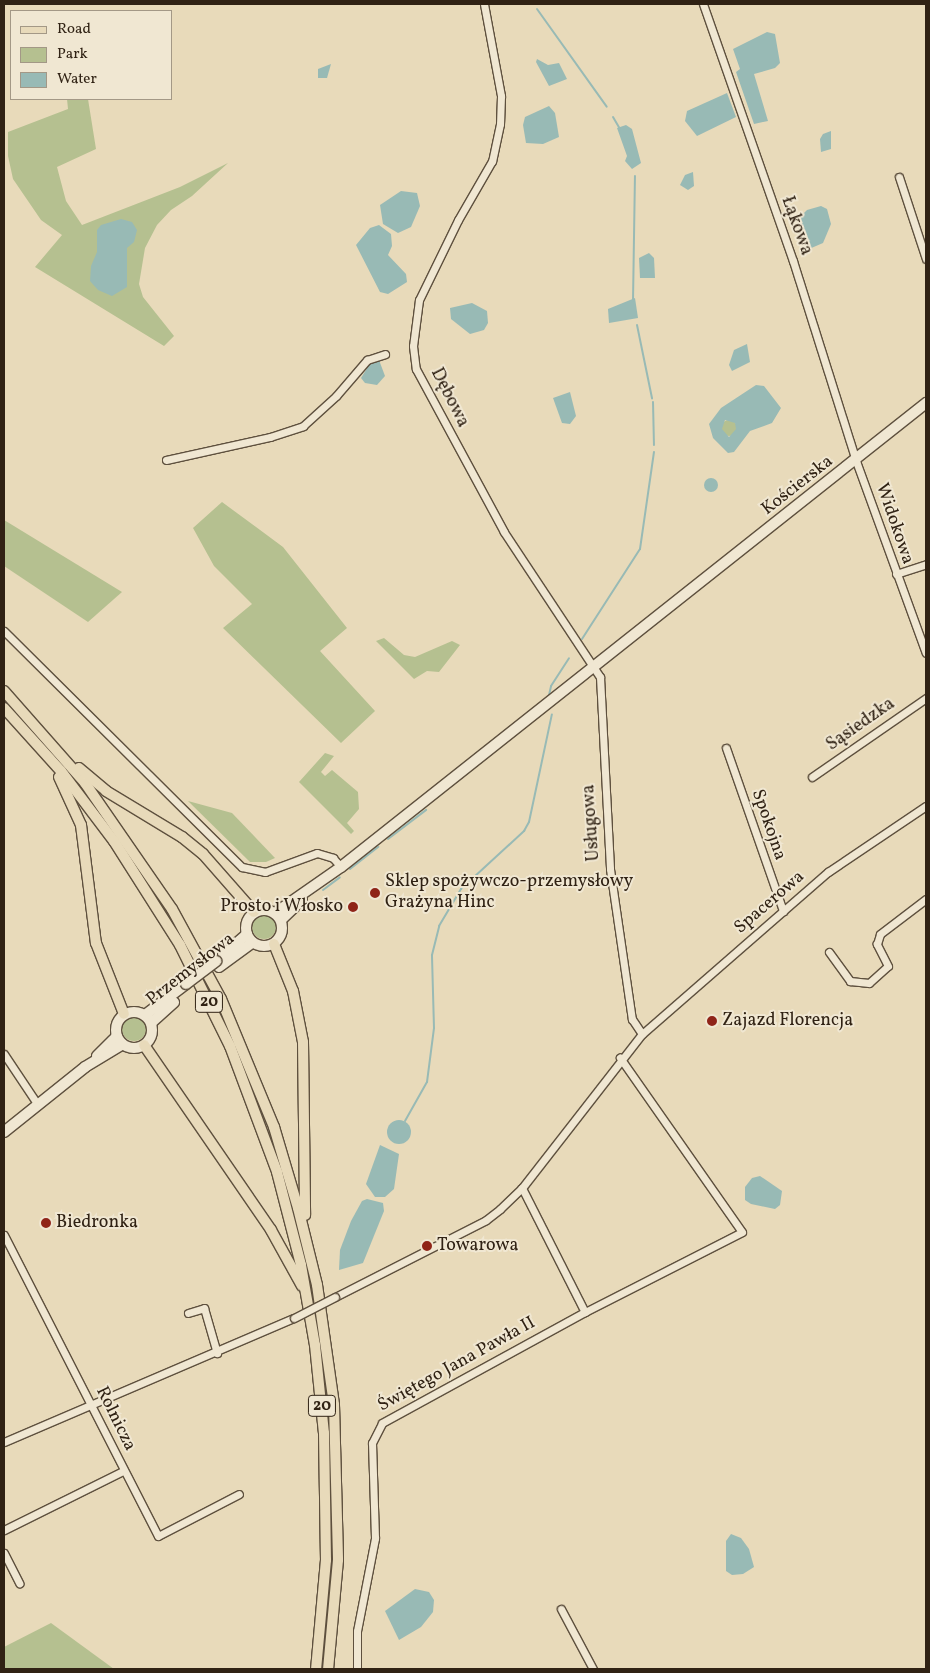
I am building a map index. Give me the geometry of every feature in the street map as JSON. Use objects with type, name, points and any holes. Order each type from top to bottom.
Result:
[{"type":"main road","name":"Kościerska","points":[[341,867],[593,669],[687,592],[856,461],[926,403]]},
{"type":"main road","name":"20","points":[[4,691],[49,740],[133,849],[206,970],[261,1091],[304,1230],[322,1312],[336,1432],[338,1560],[328,1669]]},
{"type":"main road","name":"20","points":[[4,708],[77,792],[139,878],[210,1004],[247,1086],[277,1172],[304,1288],[319,1380],[327,1486],[326,1560],[316,1669]]},
{"type":"main road","points":[[49,740],[106,791],[182,837],[203,854],[254,912]]},
{"type":"main road","points":[[42,750],[69,796],[80,825],[96,943],[124,1014]]},
{"type":"main road","points":[[278,917],[341,867]]},
{"type":"main road","points":[[264,909],[278,917],[281,936],[274,944],[263,946],[250,938],[248,920],[254,912],[264,909]]},
{"type":"main road","name":"Przemysłowa","points":[[148,1019],[250,938]]},
{"type":"main road","points":[[274,944],[293,991],[303,1042],[304,1230]]},
{"type":"main road","points":[[85,1068],[116,1036],[118,1021],[124,1014],[135,1011],[148,1019],[152,1033],[144,1045],[136,1048],[123,1044],[116,1036]]},
{"type":"main road","points":[[4,1132],[85,1068],[123,1044]]},
{"type":"main road","points":[[144,1045],[271,1230],[298,1283],[304,1288]]},
{"type":"street","name":"Dębowa","points":[[484,4],[501,96],[500,124],[492,161],[458,220],[419,300],[413,346],[416,368],[504,532],[593,669]]},
{"type":"street","name":"Łąkowa","points":[[703,4],[793,261],[856,461]]},
{"type":"street","points":[[899,177],[926,259]]},
{"type":"street","points":[[166,460],[270,437],[303,426],[342,390],[367,360],[385,354]]},
{"type":"street","name":"Widokowa","points":[[856,461],[926,653]]},
{"type":"street","points":[[896,574],[926,564]]},
{"type":"street","points":[[4,631],[242,867],[264,872],[317,853],[333,858],[341,867]]},
{"type":"street","name":"Usługowa","points":[[593,669],[600,677],[610,869],[632,1019],[642,1034]]},
{"type":"street","name":"Sąsiedzka","points":[[812,777],[926,698]]},
{"type":"street","name":"Spokojna","points":[[726,748],[783,911]]},
{"type":"street","name":"Spacerowa","points":[[642,1034],[828,872],[926,806]]},
{"type":"street","points":[[829,952],[850,981],[869,984],[888,966],[877,944],[880,934],[926,899]]},
{"type":"street","points":[[4,1442],[294,1318],[486,1220],[522,1188],[620,1058],[642,1034]]},
{"type":"street","points":[[4,1054],[38,1105]]},
{"type":"street","name":"Świętego Jana Pawła II","points":[[357,1669],[358,1625],[373,1558],[372,1450],[378,1428],[392,1415],[585,1312],[742,1232],[620,1058]]},
{"type":"street","points":[[522,1188],[585,1312]]},
{"type":"street","name":"Rolnicza","points":[[4,1234],[158,1536],[239,1494]]},
{"type":"street","points":[[188,1314],[204,1308],[216,1352]]},
{"type":"street","points":[[4,1530],[123,1470]]},
{"type":"street","points":[[4,1553],[19,1583]]},
{"type":"street","points":[[561,1608],[592,1669]]},
{"type":"green space","points":[[67,100],[88,100],[96,149],[57,167],[66,201],[82,225],[180,187],[228,163],[192,196],[171,210],[157,225],[145,248],[139,284],[143,297],[174,336],[164,346],[35,267],[62,235],[41,220],[13,179],[8,156],[8,132],[68,109]]},
{"type":"green space","points":[[729,420],[735,422],[737,428],[735,434],[729,436],[723,434],[721,428],[723,422]]},
{"type":"green space","points":[[222,502],[283,547],[347,628],[320,651],[375,711],[341,743],[223,628],[252,604],[214,566],[193,528]]},
{"type":"green space","points":[[4,520],[122,592],[88,622],[4,566]]},
{"type":"green space","points":[[384,638],[404,655],[415,657],[452,641],[460,645],[439,672],[427,671],[414,679],[376,641]]},
{"type":"green space","points":[[325,753],[334,756],[321,772],[325,776],[332,770],[358,792],[359,809],[347,823],[354,831],[351,834],[299,782]]},
{"type":"green space","points":[[188,801],[232,813],[275,858],[266,862],[250,862]]},
{"type":"green space","points":[[264,915],[272,919],[276,927],[272,935],[264,939],[256,935],[252,927],[256,919]]},
{"type":"green space","points":[[134,1017],[142,1021],[146,1029],[142,1037],[134,1041],[126,1037],[122,1029],[126,1021]]},
{"type":"green space","points":[[51,1623],[114,1669],[4,1669],[4,1647]]},
{"type":"water","points":[[767,32],[775,34],[780,63],[775,68],[754,74],[768,121],[754,124],[736,72],[740,69],[733,49]]},
{"type":"water","points":[[537,59],[548,65],[559,63],[567,79],[549,86],[536,62]]},
{"type":"water","points":[[331,64],[327,78],[318,78],[318,69]]},
{"type":"water","points":[[727,93],[736,117],[697,136],[685,121],[687,111]]},
{"type":"water","points":[[549,106],[555,113],[559,137],[543,144],[526,143],[523,125],[525,117]]},
{"type":"water","points":[[626,125],[632,129],[641,163],[632,169],[625,161],[627,156],[617,128]]},
{"type":"water","points":[[831,131],[831,149],[821,152],[820,139],[823,134]]},
{"type":"water","points":[[693,172],[694,186],[688,190],[680,185],[685,175]]},
{"type":"water","points":[[401,191],[417,193],[420,206],[411,227],[398,233],[383,224],[380,205]]},
{"type":"water","points":[[821,206],[827,209],[831,224],[823,243],[809,249],[798,241],[799,218],[807,210]]},
{"type":"water","points":[[121,219],[132,222],[137,230],[134,242],[127,248],[127,287],[112,296],[98,290],[90,281],[91,266],[97,252],[97,230],[101,225]]},
{"type":"water","points":[[379,225],[391,234],[392,246],[388,255],[406,274],[407,282],[388,294],[380,292],[356,245],[370,228]]},
{"type":"water","points":[[649,253],[654,258],[655,278],[640,278],[639,258]]},
{"type":"water","points":[[635,298],[638,318],[609,323],[608,309]]},
{"type":"water","points":[[472,303],[487,311],[488,323],[484,330],[470,334],[451,319],[450,308]]},
{"type":"water","points":[[747,344],[750,362],[732,371],[729,365],[734,350]]},
{"type":"water","points":[[379,360],[385,376],[377,385],[365,383],[361,378],[369,365]]},
{"type":"water","points":[[756,385],[764,386],[781,408],[772,423],[750,431],[734,452],[728,453],[713,438],[709,424],[721,408]],"holes":[[[725,420],[735,423],[736,429],[729,437],[722,429]]]},
{"type":"water","points":[[570,392],[576,416],[570,424],[562,423],[553,398]]},
{"type":"water","points":[[708,478],[714,478],[718,485],[714,492],[708,492],[704,488],[704,482]]},
{"type":"water","points":[[399,1120],[408,1123],[411,1132],[408,1141],[399,1144],[390,1141],[387,1132],[390,1123]]},
{"type":"water","points":[[380,1145],[399,1154],[394,1189],[385,1197],[375,1197],[366,1184]]},
{"type":"water","points":[[760,1176],[782,1191],[780,1205],[775,1209],[751,1204],[745,1200],[745,1187],[752,1178]]},
{"type":"water","points":[[367,1199],[383,1203],[384,1211],[363,1263],[339,1270],[340,1250],[351,1221],[362,1201]]},
{"type":"water","points":[[731,1534],[741,1538],[749,1549],[754,1567],[743,1574],[732,1575],[726,1571],[726,1541]]},
{"type":"water","points":[[415,1589],[429,1592],[434,1600],[433,1612],[421,1627],[399,1640],[385,1611]]},
{"type":"waterway","points":[[537,9],[607,107]]},
{"type":"waterway","points":[[613,117],[620,129]]},
{"type":"waterway","points":[[633,301],[635,176]]},
{"type":"waterway","points":[[637,325],[652,398]]},
{"type":"waterway","points":[[653,402],[654,445]]},
{"type":"waterway","points":[[582,639],[640,549],[654,452]]},
{"type":"waterway","points":[[549,695],[551,686],[569,658]]},
{"type":"waterway","points":[[405,1121],[427,1082],[434,1028],[432,955],[439,926],[461,889],[524,831],[529,822],[552,714]]},
{"type":"waterway","points":[[388,839],[426,810]]},
{"type":"waterway","points":[[350,869],[378,847]]},
{"type":"waterway","points":[[323,890],[340,877]]},
{"type":"place","name":"Sklep spożywczo-przemysłowy Grażyna Hinc","points":[[375,893]]},
{"type":"place","name":"Prosto i Włosko","points":[[353,907]]},
{"type":"place","name":"Zajazd Florencja","points":[[712,1021]]},
{"type":"place","name":"Biedronka","points":[[46,1223]]},
{"type":"place","name":"Towarowa","points":[[427,1246]]}]
